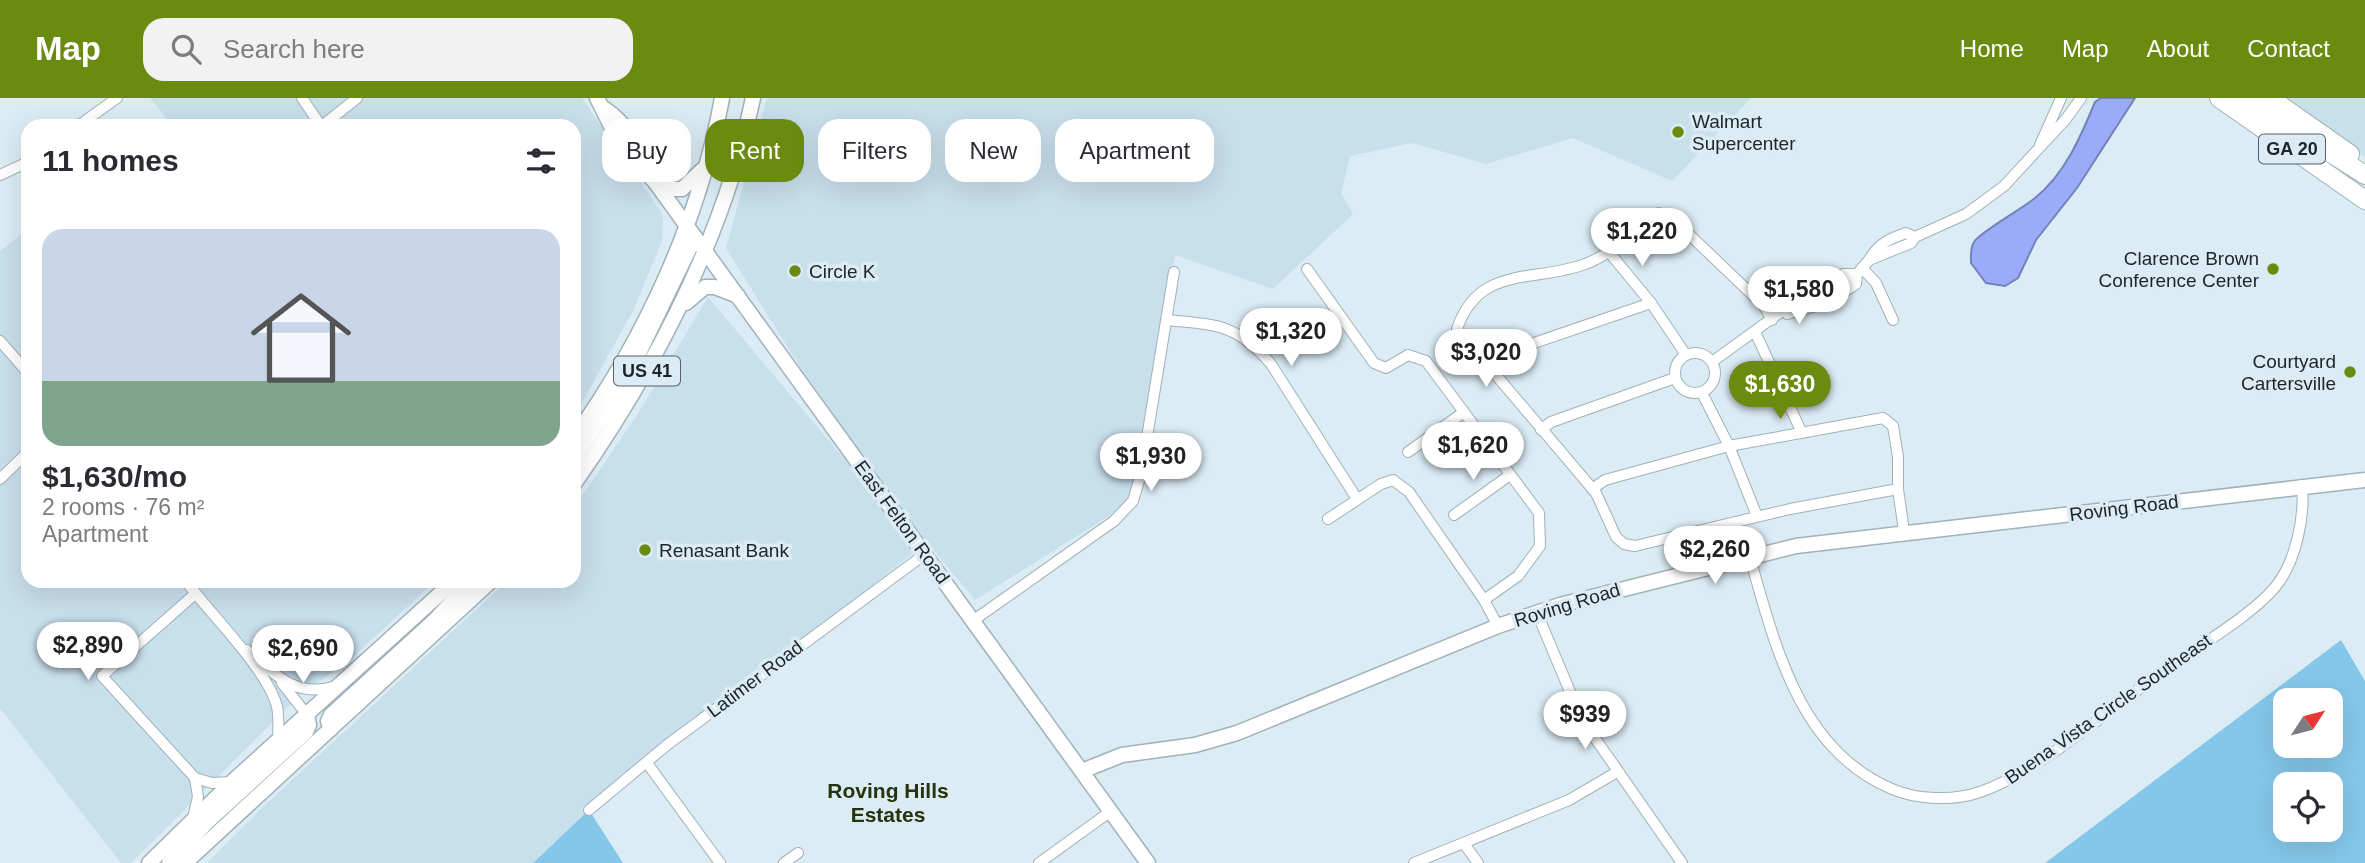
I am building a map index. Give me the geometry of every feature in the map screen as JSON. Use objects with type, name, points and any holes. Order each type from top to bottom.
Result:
[{"type":"highway","name":"GA 20","points":[[2219,98],[2365,200]]},
{"type":"highway","points":[[2244,98],[2365,175]]},
{"type":"highway","name":"GA 20","points":[[2270,98],[2365,164]]},
{"type":"main road","name":"US 41","points":[[717,119],[722,98]]},
{"type":"main road","name":"US 41","points":[[581,474],[626,407],[678,312],[705,250],[740,152],[753,98]]},
{"type":"main road","name":"East Felton Road","points":[[601,103],[620,119]]},
{"type":"main road","points":[[691,180],[705,165]]},
{"type":"main road","name":"US 41","points":[[581,427],[632,343],[691,232],[705,172]]},
{"type":"main road","points":[[655,182],[673,189],[682,189],[689,182]]},
{"type":"main road","name":"East Felton Road","points":[[655,182],[1147,863]]},
{"type":"main road","points":[[581,449],[625,382],[691,232]]},
{"type":"main road","points":[[678,312],[705,287],[715,287],[738,296]]},
{"type":"main road","name":"Roving Road","points":[[1082,771],[1122,755],[1195,745],[1237,733],[1498,626],[1597,593],[1796,546],[1904,531],[2365,480]]},
{"type":"main road","points":[[149,863],[233,781],[446,588]]},
{"type":"main road","points":[[331,729],[328,721],[331,715],[434,621],[465,588]]},
{"type":"main road","points":[[185,863],[483,588]]},
{"type":"main road","points":[[169,863],[207,822],[306,732],[310,724],[307,715]]},
{"type":"street","points":[[88,119],[117,98]]},
{"type":"street","points":[[302,98],[316,119]]},
{"type":"street","points":[[330,119],[357,98]]},
{"type":"street","points":[[2040,145],[2062,98]]},
{"type":"street","points":[[1712,362],[1812,295],[1820,296],[1848,282],[1877,246],[1886,240],[1906,233],[1915,237],[1984,202],[2022,170],[2081,98]]},
{"type":"street","points":[[0,175],[21,165]]},
{"type":"street","points":[[1775,318],[1672,218],[1659,213],[1651,215],[1609,252],[1586,264],[1511,277],[1493,285],[1472,301],[1457,329],[1592,489],[1616,537],[1624,544],[1635,546],[1757,516],[1898,489]]},
{"type":"street","points":[[1609,252],[1651,303],[1686,355]]},
{"type":"street","points":[[1307,269],[1374,363],[1386,368],[1408,355],[1426,362],[1539,513],[1540,546],[1518,576],[1484,600]]},
{"type":"street","points":[[1775,318],[1816,307],[1839,297],[1856,284],[1860,269]]},
{"type":"street","points":[[1860,269],[1876,283],[1893,320]]},
{"type":"street","points":[[974,620],[1114,520],[1133,501],[1148,436],[1174,272]]},
{"type":"street","points":[[1485,364],[1496,356],[1651,303]]},
{"type":"street","points":[[1167,320],[1225,326],[1254,344],[1271,364],[1357,499]]},
{"type":"street","points":[[1755,332],[1802,433]]},
{"type":"street","points":[[0,341],[21,364]]},
{"type":"street","points":[[1699,353],[1712,362],[1715,378],[1702,393],[1683,389],[1675,378],[1676,365],[1686,355],[1699,353]]},
{"type":"street","points":[[1541,430],[1551,422],[1675,378]]},
{"type":"street","points":[[1702,393],[1728,446],[1757,516]]},
{"type":"street","points":[[1408,452],[1464,412]]},
{"type":"street","points":[[1592,489],[1605,480],[1728,446],[1883,418],[1893,426],[1904,531]]},
{"type":"street","points":[[0,480],[21,459]]},
{"type":"street","points":[[1454,515],[1510,475]]},
{"type":"street","points":[[1328,519],[1357,499],[1393,480],[1409,492],[1484,600],[1498,626]]},
{"type":"street","name":"Buena Vista Circle Southeast","points":[[1750,558],[1787,675],[1809,717],[1834,748],[1864,773],[1894,790],[1927,797],[1972,794],[2021,772],[2093,724],[2267,596],[2284,573],[2292,555],[2302,507],[2302,485]]},
{"type":"street","name":"Latimer Road","points":[[589,810],[766,669],[925,554]]},
{"type":"street","points":[[191,588],[233,638],[274,697],[278,711],[278,741]]},
{"type":"street","points":[[195,594],[102,676],[195,778],[212,783],[233,781]]},
{"type":"street","points":[[1536,613],[1581,718],[1682,863]]},
{"type":"street","points":[[233,638],[275,675],[292,686],[308,691],[340,685]]},
{"type":"street","points":[[275,675],[307,715]]},
{"type":"street","points":[[647,763],[720,863]]},
{"type":"street","points":[[1414,863],[1465,845],[1569,800],[1617,772]]},
{"type":"street","points":[[193,818],[198,797],[195,778]]},
{"type":"street","points":[[1039,863],[1111,811]]},
{"type":"street","points":[[1465,845],[1478,863]]},
{"type":"street","points":[[784,863],[798,853]]},
{"type":"shaded area","points":[[150,98],[582,98],[602,127],[602,182],[640,182],[663,215],[662,241],[633,311],[581,404],[581,119],[165,119]]},
{"type":"shaded area","points":[[767,98],[1751,98],[1672,181],[1573,138],[1486,164],[1412,143],[1350,156],[1341,193],[1353,214],[1273,289],[1175,255],[1133,501],[975,600],[898,507],[795,359],[726,248],[744,182],[804,182],[804,119],[761,119]]},
{"type":"shaded area","points":[[2101,98],[2135,98],[2077,188],[2036,240],[2018,278],[2005,286],[1986,283],[1971,263],[1974,242],[1984,232],[2029,203],[2055,178],[2078,141],[2095,102]]},
{"type":"shaded area","points":[[2282,98],[2365,98],[2365,157]]},
{"type":"shaded area","points":[[21,234],[21,588],[427,588],[352,658],[300,695],[131,863],[121,863],[0,708],[0,251]]},
{"type":"shaded area","points":[[708,297],[887,510],[913,553],[589,810],[533,863],[207,863],[260,810],[499,588],[581,588],[581,498],[639,412]]},
{"type":"shaded area","points":[[2341,640],[2365,681],[2365,863],[2045,863],[2273,691],[2273,758],[2343,758],[2343,688],[2277,688]]},
{"type":"shaded area","points":[[589,810],[623,863],[533,863]]},
{"type":"place","name":"Walmart Supercenter","points":[[1678,132]]},
{"type":"place","name":"Clarence Brown Conference Center","points":[[2273,269]]},
{"type":"place","name":"Circle K","points":[[795,271]]},
{"type":"place","name":"Courtyard Cartersville","points":[[2350,372]]},
{"type":"place","name":"Renasant Bank","points":[[645,550]]},
{"type":"district","name":"Roving Hills Estates","points":[[888,802]]}]
